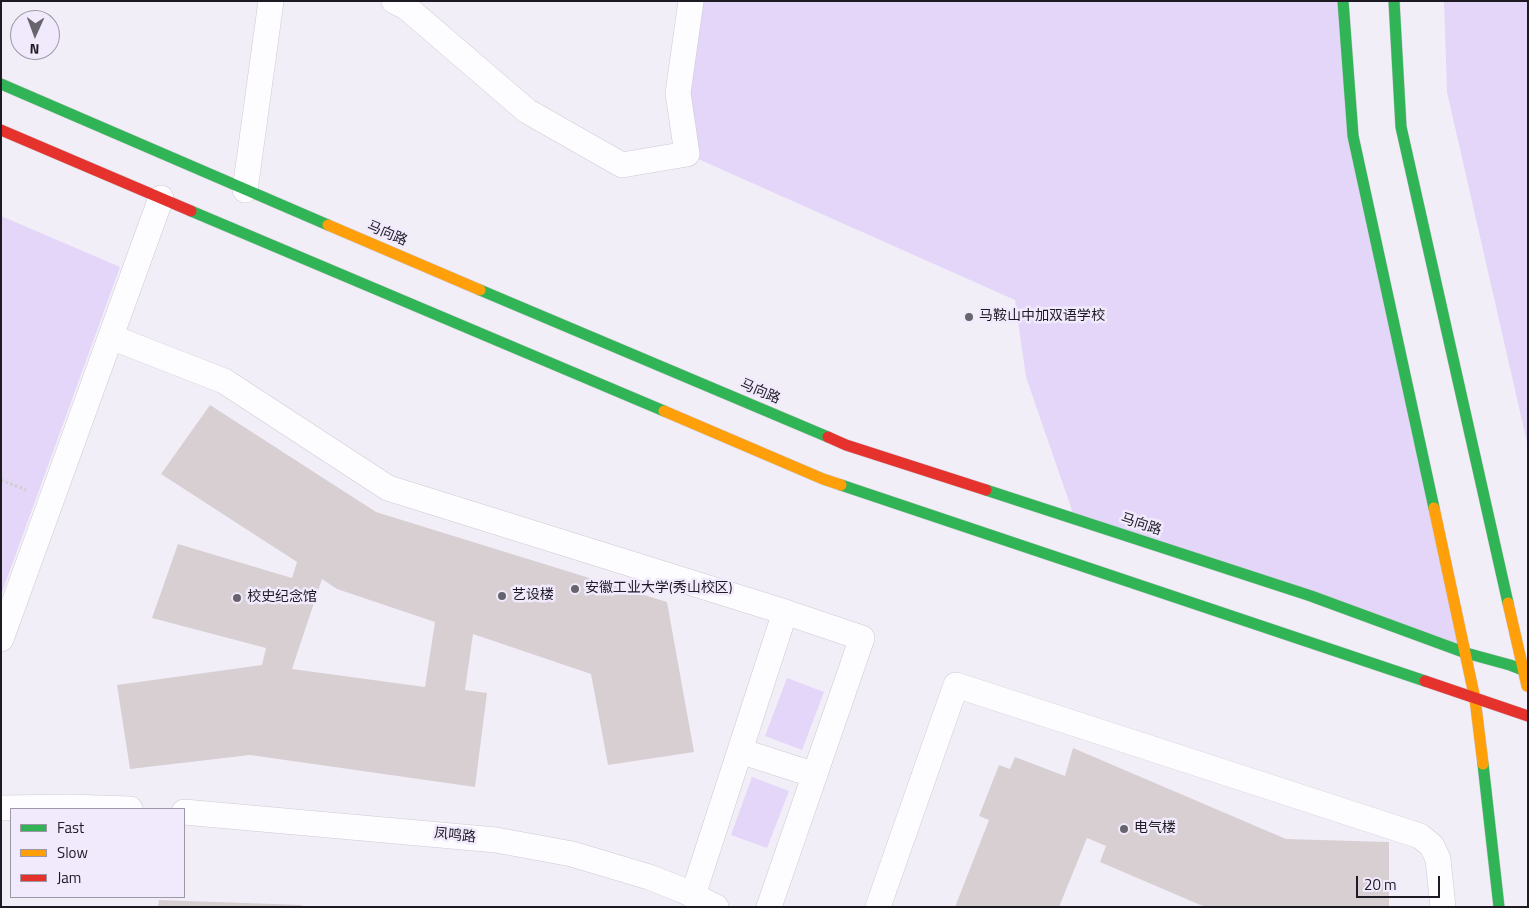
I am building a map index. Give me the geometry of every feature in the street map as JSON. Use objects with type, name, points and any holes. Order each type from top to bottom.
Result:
[{"type":"main road","points":[[1343,1],[1352,136],[1475,699],[1499,907]]},
{"type":"main road","points":[[1394,1],[1401,127],[1526,671],[1528,689]]},
{"type":"main road","name":"马向路","points":[[1,84],[245,190],[846,445],[1311,596],[1466,653],[1526,671]]},
{"type":"main road","points":[[1,130],[823,479],[1528,716]]},
{"type":"street","points":[[245,190],[271,1]]},
{"type":"street","points":[[394,1],[406,7],[527,111],[622,165],[686,154],[678,93],[691,1]]},
{"type":"street","points":[[1,639],[161,198]]},
{"type":"street","points":[[111,337],[224,381],[388,488],[785,612],[862,638],[770,907]]},
{"type":"street","points":[[693,895],[785,612]]},
{"type":"street","points":[[878,907],[956,685],[1420,836],[1432,846],[1438,860],[1443,907]]},
{"type":"street","points":[[740,751],[815,775]]},
{"type":"street","points":[[1,808],[100,808]]},
{"type":"street","name":"凤鸣路","points":[[185,812],[496,840],[572,854],[649,877],[693,895],[716,907]]},
{"type":"shaded area","points":[[691,1],[1343,1],[1353,136],[1466,653],[1075,519],[1026,377],[1015,300],[687,154]]},
{"type":"shaded area","points":[[1444,1],[1528,1],[1528,447],[1447,92]]},
{"type":"shaded area","points":[[1,216],[120,267],[1,595]]},
{"type":"shaded area","points":[[787,678],[824,692],[802,750],[765,736]]},
{"type":"shaded area","points":[[752,777],[789,791],[767,848],[731,835]]},
{"type":"building","name":"艺设楼","points":[[210,405],[376,512],[667,602],[694,752],[608,765],[591,674],[473,634],[465,690],[487,693],[475,787],[250,755],[130,769],[117,685],[262,665],[266,648],[152,618],[178,544],[292,578],[297,562],[161,474]],"holes":[[[322,579],[337,589],[435,622],[425,687],[292,669]]]},
{"type":"building","name":"电气楼","points":[[1073,748],[1286,839],[1389,842],[1389,907],[1205,907],[1100,862],[1106,846],[1087,838],[1059,907],[955,907],[989,820],[979,816],[999,765],[1010,769],[1015,757],[1065,776]]},
{"type":"building","points":[[159,900],[302,905],[302,907],[158,907]]},
{"type":"traffic: fast","points":[[1343,1],[1353,136],[1434,508]]},
{"type":"traffic: fast","points":[[1394,1],[1401,127],[1508,603]]},
{"type":"traffic: fast","points":[[1,84],[328,225]]},
{"type":"traffic: fast","points":[[191,211],[664,411]]},
{"type":"traffic: fast","points":[[480,290],[828,437]]},
{"type":"traffic: fast","points":[[841,485],[1425,681]]},
{"type":"traffic: fast","points":[[986,490],[1311,596],[1466,653],[1528,672]]},
{"type":"traffic: fast","points":[[1483,764],[1499,907]]},
{"type":"traffic: slow","points":[[328,225],[480,290]]},
{"type":"traffic: slow","points":[[664,411],[841,485]]},
{"type":"traffic: slow","points":[[1434,508],[1475,699],[1483,764]]},
{"type":"traffic: slow","points":[[1508,603],[1527,686]]},
{"type":"traffic: jam","points":[[1,130],[191,211]]},
{"type":"traffic: jam","points":[[828,437],[846,445],[986,490]]},
{"type":"traffic: jam","points":[[1425,681],[1528,716]]},
{"type":"place","name":"马鞍山中加双语学校","points":[[969,317]]},
{"type":"place","name":"安徽工业大学(秀山校区)","points":[[575,589]]},
{"type":"place","name":"艺设楼","points":[[502,596]]},
{"type":"place","name":"校史纪念馆","points":[[237,598]]},
{"type":"place","name":"电气楼","points":[[1124,829]]}]
